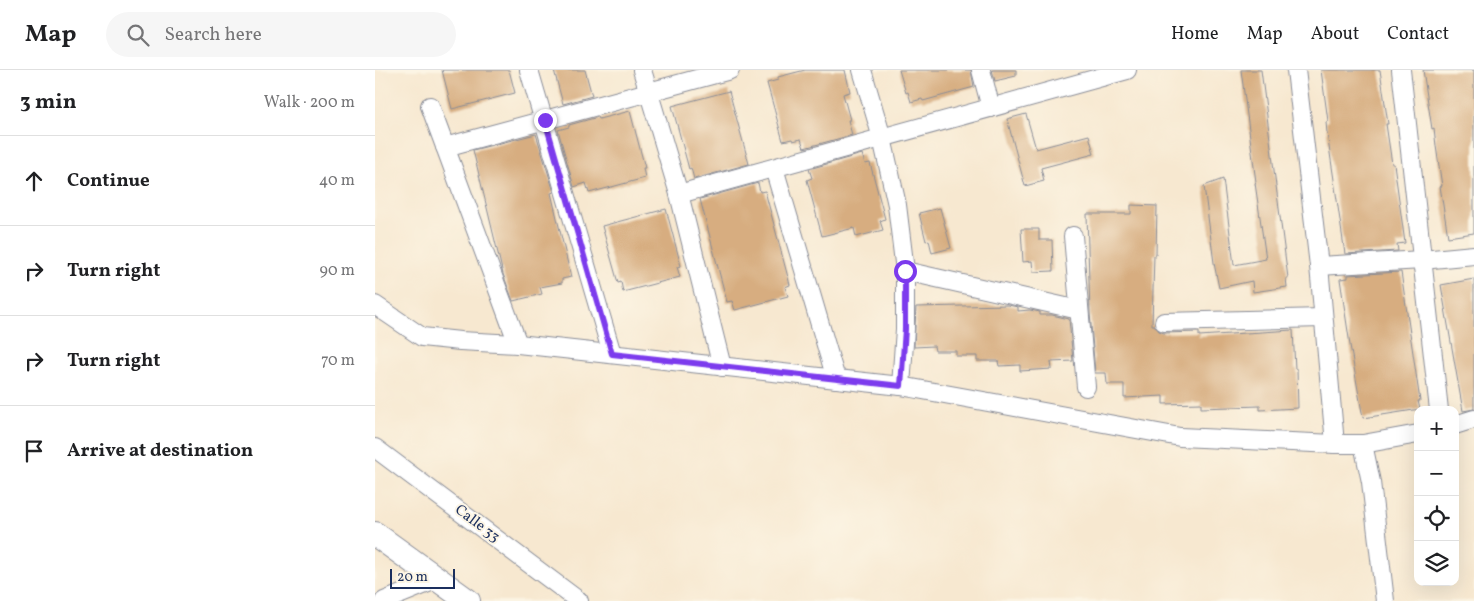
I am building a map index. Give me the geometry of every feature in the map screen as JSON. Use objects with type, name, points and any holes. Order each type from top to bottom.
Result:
[{"type":"main road","points":[[375,534],[468,601]]},
{"type":"street","points":[[529,70],[612,354]]},
{"type":"street","points":[[642,70],[679,194],[722,366]]},
{"type":"street","points":[[445,147],[730,70]]},
{"type":"street","points":[[862,70],[897,205],[905,271],[905,329],[901,386]]},
{"type":"street","points":[[981,70],[991,108]]},
{"type":"street","points":[[679,194],[991,108],[1091,75],[1127,70]]},
{"type":"street","points":[[1296,70],[1319,266],[1335,444]]},
{"type":"street","points":[[1401,70],[1439,406]]},
{"type":"street","points":[[430,106],[518,344]]},
{"type":"street","points":[[774,168],[836,379]]},
{"type":"street","points":[[1073,236],[1086,387]]},
{"type":"street","points":[[1319,266],[1474,255]]},
{"type":"street","points":[[905,271],[1079,310]]},
{"type":"street","points":[[375,305],[422,336],[460,341],[518,344],[901,386],[1180,437],[1363,444],[1414,435]]},
{"type":"street","points":[[1164,322],[1323,318]]},
{"type":"street","points":[[1459,424],[1474,419]]},
{"type":"street","points":[[1363,444],[1371,482],[1385,601]]},
{"type":"street","name":"Calle 33","points":[[375,448],[579,601]]},
{"type":"street","points":[[384,601],[437,579]]},
{"type":"building","points":[[442,70],[509,70],[515,93],[452,109]]},
{"type":"building","points":[[554,70],[585,70],[592,96],[563,104]]},
{"type":"building","points":[[805,70],[845,70],[850,92],[843,94],[852,135],[804,148],[801,139],[783,141],[767,83],[778,80],[778,77]]},
{"type":"building","points":[[899,70],[971,70],[974,87],[923,101],[922,99],[911,102],[908,92],[906,93]]},
{"type":"building","points":[[992,70],[1016,70],[1016,76],[995,81]]},
{"type":"building","points":[[1241,70],[1261,70],[1288,278],[1286,278],[1287,287],[1253,292],[1252,281],[1219,288],[1204,186],[1223,179],[1234,265],[1266,259]]},
{"type":"building","points":[[1321,70],[1380,70],[1388,124],[1386,124],[1392,164],[1394,164],[1405,243],[1397,244],[1398,251],[1345,254],[1327,133],[1326,122],[1328,121]]},
{"type":"building","points":[[1423,70],[1474,70],[1474,233],[1448,237],[1434,128],[1432,129]]},
{"type":"building","points":[[729,91],[749,164],[694,179],[691,168],[689,169],[672,106]]},
{"type":"building","points":[[630,111],[645,168],[643,168],[645,178],[589,193],[586,183],[574,187],[558,130],[598,117],[599,119]]},
{"type":"building","points":[[1026,114],[1036,149],[1089,135],[1094,154],[1041,168],[1044,181],[1025,186],[1007,119]]},
{"type":"building","points":[[536,134],[554,192],[551,193],[571,277],[562,279],[562,283],[540,287],[542,294],[513,301],[503,274],[473,150]]},
{"type":"building","points":[[862,154],[865,164],[870,163],[885,219],[880,221],[883,230],[856,237],[854,228],[822,236],[807,180],[812,178],[809,169]]},
{"type":"building","points":[[758,183],[760,192],[765,191],[790,285],[785,287],[788,296],[735,310],[732,301],[727,302],[700,199]]},
{"type":"building","points":[[1131,205],[1157,206],[1152,325],[1164,333],[1199,332],[1199,336],[1293,330],[1298,408],[1260,410],[1260,406],[1201,408],[1201,403],[1163,404],[1163,396],[1124,398],[1124,384],[1107,384],[1106,373],[1095,373],[1090,313],[1087,214],[1131,214]]},
{"type":"building","points":[[940,208],[951,248],[932,253],[929,240],[926,241],[919,213]]},
{"type":"building","points":[[666,209],[681,266],[677,267],[680,277],[623,292],[621,282],[618,283],[602,226]]},
{"type":"building","points":[[1021,229],[1039,229],[1039,240],[1052,240],[1053,271],[1033,272],[1032,261],[1023,262]]},
{"type":"building","points":[[1401,272],[1420,401],[1418,401],[1419,406],[1414,406],[1414,410],[1363,418],[1340,279],[1348,278],[1348,275]]},
{"type":"building","points":[[1474,279],[1474,409],[1463,411],[1441,285]]},
{"type":"building","points":[[1008,305],[1018,307],[1018,311],[1030,310],[1040,312],[1040,315],[1052,315],[1069,319],[1073,361],[1051,362],[1052,369],[1020,371],[1020,365],[999,366],[998,361],[977,361],[977,356],[956,356],[956,351],[935,351],[934,346],[914,347],[916,307]]},
{"type":"route","points":[[545,120],[612,354],[901,386],[905,329],[905,271]]}]
